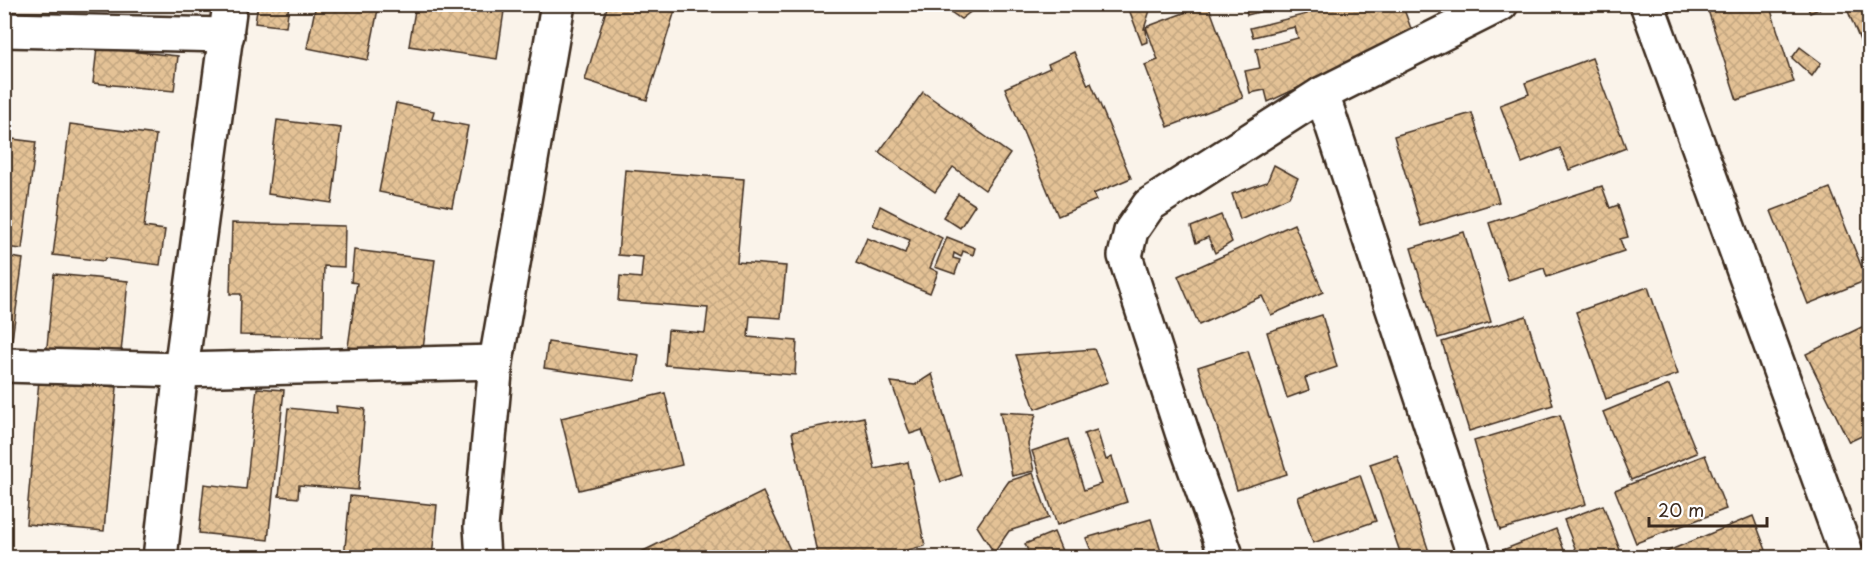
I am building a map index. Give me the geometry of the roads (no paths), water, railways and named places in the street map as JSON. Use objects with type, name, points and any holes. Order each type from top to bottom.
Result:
[{"type":"street","points":[[483,558],[481,526],[496,362],[558,4]]},
{"type":"street","points":[[1227,558],[1182,432],[1125,256],[1131,231],[1149,205],[1322,94],[1501,4]]},
{"type":"street","points":[[1647,4],[1848,558]]},
{"type":"street","points":[[4,30],[228,20],[181,370],[160,558]]},
{"type":"street","points":[[1322,94],[1475,558]]},
{"type":"street","points":[[4,364],[181,370],[496,362]]}]
